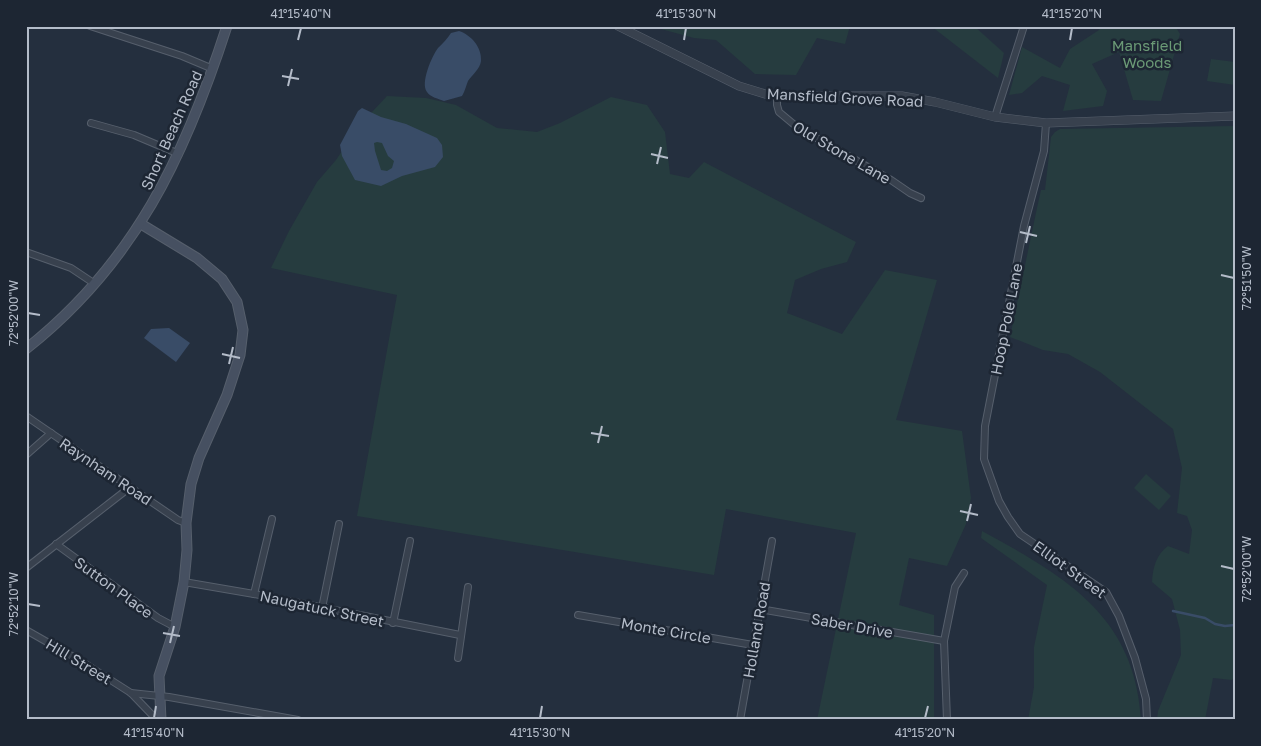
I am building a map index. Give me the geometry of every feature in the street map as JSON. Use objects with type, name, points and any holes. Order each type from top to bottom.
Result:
[{"type":"main road","name":"Short Beach Road","points":[[26,349],[67,313],[95,284],[141,224],[179,154],[213,69],[227,26]]},
{"type":"main road","points":[[141,224],[210,268],[222,279],[237,302],[241,318],[242,342],[240,355],[220,414],[194,471],[186,523],[187,550],[184,582],[174,626],[161,669],[159,720]]},
{"type":"street","points":[[90,26],[182,56],[213,69]]},
{"type":"street","name":"Mansfield Grove Road","points":[[618,26],[739,86],[777,96],[910,97],[994,118],[1046,123],[1235,116]]},
{"type":"street","points":[[994,118],[1024,26]]},
{"type":"street","name":"Old Stone Lane","points":[[777,96],[780,112],[797,127],[921,198]]},
{"type":"street","points":[[91,123],[134,135],[179,154]]},
{"type":"street","name":"Hoop Pole Lane","points":[[985,426],[1024,226],[1044,151],[1046,123]]},
{"type":"street","points":[[26,252],[70,268],[95,284]]},
{"type":"street","name":"Raynham Road","points":[[26,416],[129,488],[178,520],[186,523]]},
{"type":"street","name":"Elliot Street","points":[[985,426],[984,458],[999,501],[1020,534],[1106,592],[1119,616],[1135,658],[1146,699],[1147,720]]},
{"type":"street","points":[[26,455],[51,433]]},
{"type":"street","points":[[26,568],[129,488]]},
{"type":"street","points":[[254,594],[272,519]]},
{"type":"street","points":[[322,608],[339,524]]},
{"type":"street","points":[[393,623],[410,541]]},
{"type":"street","name":"Holland Road","points":[[740,720],[772,541]]},
{"type":"street","name":"Sutton Place","points":[[56,544],[158,618],[174,626]]},
{"type":"street","points":[[947,720],[944,641],[955,587],[964,573]]},
{"type":"street","name":"Naugatuck Street","points":[[184,582],[460,635]]},
{"type":"street","points":[[458,658],[468,587]]},
{"type":"street","name":"Saber Drive","points":[[760,609],[944,641]]},
{"type":"street","name":"Monte Circle","points":[[578,615],[753,645]]},
{"type":"street","name":"Hill Street","points":[[26,630],[84,663],[131,693],[159,720]]},
{"type":"street","name":"Hill Street","points":[[131,693],[160,696],[298,720]]},
{"type":"green space","points":[[650,26],[850,26],[845,44],[817,38],[796,75],[755,74],[716,40],[694,38]]},
{"type":"green space","points":[[931,26],[974,26],[1004,53],[998,78]]},
{"type":"green space","name":"Mansfield Woods","points":[[1101,26],[1175,26],[1180,34],[1161,101],[1133,100],[1119,52],[1092,64],[1107,91],[1103,106],[1063,111],[1070,85],[1042,76],[1022,93],[1009,95],[1022,47],[1060,68],[1070,49],[1099,30]]},
{"type":"green space","points":[[1211,59],[1235,62],[1235,85],[1207,81]]},
{"type":"green space","points":[[387,96],[426,98],[456,105],[497,128],[537,132],[560,123],[611,97],[647,105],[665,132],[670,174],[689,178],[704,162],[856,242],[847,262],[821,269],[795,280],[787,313],[842,334],[885,270],[937,280],[896,420],[962,431],[971,498],[966,524],[947,566],[909,558],[899,605],[934,615],[934,720],[817,720],[856,533],[726,509],[714,575],[357,516],[397,295],[271,268],[289,231],[317,182],[336,160],[358,127]]},
{"type":"green space","points":[[1235,126],[1235,676],[1232,680],[1213,678],[1205,720],[1157,720],[1158,711],[1181,655],[1180,630],[1172,599],[1152,582],[1153,571],[1158,557],[1168,546],[1189,554],[1192,530],[1187,516],[1177,513],[1182,468],[1173,429],[1100,372],[1068,354],[1043,350],[1010,337],[1041,190],[1045,190],[1051,137],[1055,132],[1060,129]]},
{"type":"green space","points":[[1146,474],[1171,496],[1159,510],[1134,488]]},
{"type":"green space","points":[[982,531],[1041,565],[1067,583],[1090,603],[1110,626],[1125,652],[1136,684],[1141,720],[1028,720],[1034,687],[1034,647],[1047,585],[981,538]]},
{"type":"water","points":[[459,31],[468,35],[478,46],[481,61],[478,69],[468,81],[462,96],[444,101],[428,94],[425,88],[426,76],[438,48],[451,33]]},
{"type":"water","points":[[362,108],[437,138],[442,145],[443,157],[435,167],[402,176],[381,186],[355,180],[342,156],[340,145],[358,111]],"holes":[[[374,143],[382,143],[388,156],[394,161],[392,168],[387,171],[381,170],[375,151]]]},
{"type":"water","points":[[169,328],[190,343],[176,362],[144,338],[151,329]]},
{"type":"waterway","points":[[1173,611],[1205,618],[1215,624],[1235,625]]}]
